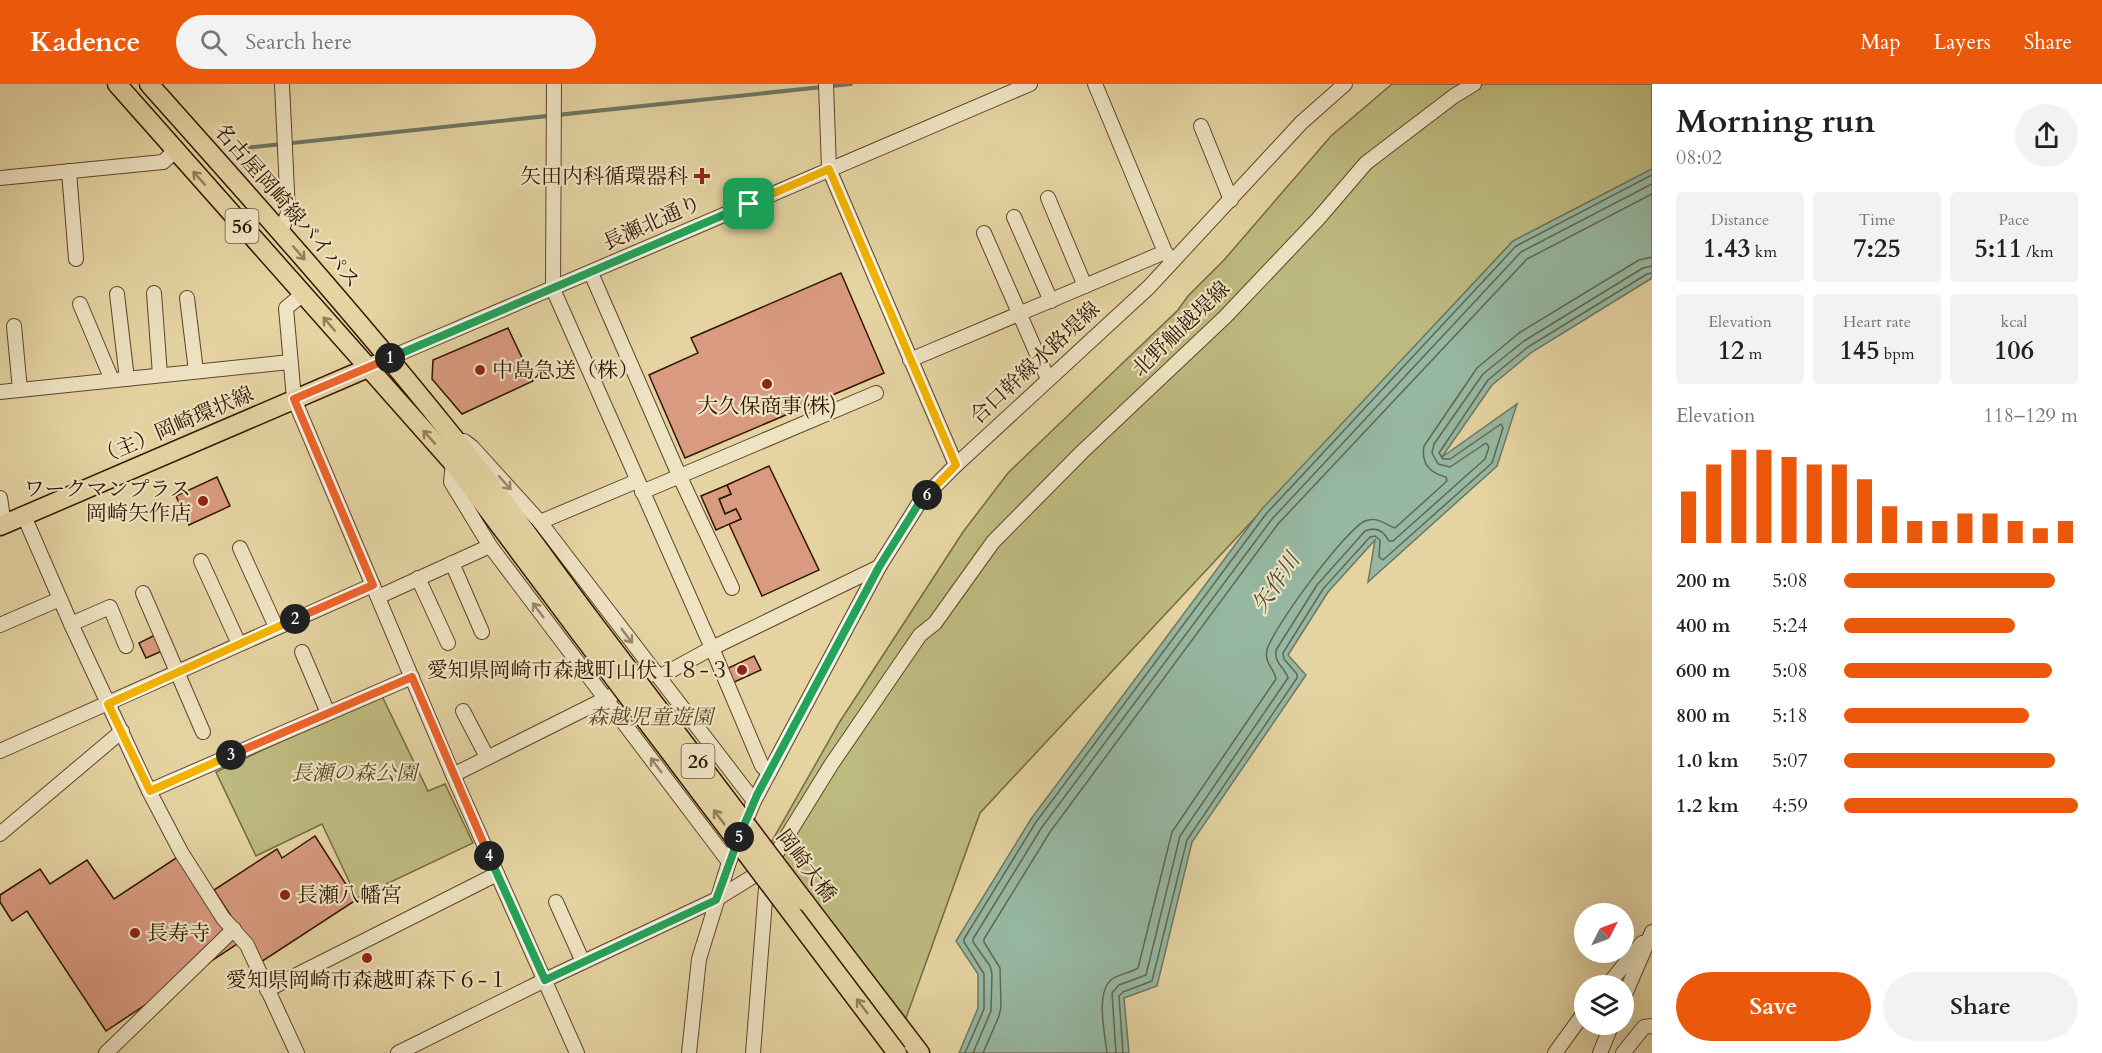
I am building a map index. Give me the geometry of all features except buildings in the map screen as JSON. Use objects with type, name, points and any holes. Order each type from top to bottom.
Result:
[{"type":"main road","name":"56","points":[[117,84],[367,368]]},
{"type":"main road","name":"名古屋岡崎線バイパス","points":[[149,84],[389,358]]},
{"type":"main road","name":"（主）岡崎環状線","points":[[2,525],[389,358]]},
{"type":"main road","name":"26","points":[[389,358],[448,429],[586,626]]},
{"type":"main road","name":"26","points":[[367,368],[453,464],[586,626]]},
{"type":"main road","name":"岡崎大橋","points":[[586,626],[897,1053]]},
{"type":"main road","name":"岡崎大橋","points":[[586,626],[920,1053]]},
{"type":"street","points":[[281,232],[288,213],[282,84]]},
{"type":"street","points":[[554,84],[553,289],[762,765],[769,773]]},
{"type":"street","points":[[826,84],[829,169],[956,465]]},
{"type":"street","name":"長瀬北通り","points":[[389,358],[1030,84]]},
{"type":"street","points":[[910,360],[1085,286],[1169,256],[1095,84]]},
{"type":"street","name":"合口幹線水路堤線","points":[[716,900],[754,801],[879,567],[921,500],[1149,287],[1169,256],[1230,200],[1301,123],[1345,84]]},
{"type":"street","name":"北野舳越堤線","points":[[768,867],[831,765],[913,645],[920,635],[935,623],[993,542],[1082,452],[1225,317],[1318,219],[1366,163],[1454,96],[1474,84]]},
{"type":"street","points":[[1201,126],[1230,200]]},
{"type":"street","points":[[0,178],[164,162],[175,151]]},
{"type":"street","points":[[69,171],[76,259]]},
{"type":"street","points":[[1048,198],[1085,286]]},
{"type":"street","points":[[1014,218],[1051,301]]},
{"type":"street","points":[[984,233],[1048,379]]},
{"type":"street","points":[[591,273],[679,476],[732,588]]},
{"type":"street","points":[[154,293],[160,375]]},
{"type":"street","points":[[117,294],[127,379]]},
{"type":"street","points":[[303,294],[286,308],[294,399],[453,775],[577,1053]]},
{"type":"street","points":[[187,298],[196,371]]},
{"type":"street","points":[[80,304],[112,380]]},
{"type":"street","points":[[14,326],[20,390]]},
{"type":"street","points":[[0,392],[290,362]]},
{"type":"street","points":[[540,522],[640,487],[679,476],[876,393]]},
{"type":"street","points":[[448,429],[472,447],[540,522],[754,801]]},
{"type":"street","points":[[453,464],[451,482],[490,546],[729,862]]},
{"type":"street","points":[[0,498],[2,525]]},
{"type":"street","points":[[24,516],[108,704],[181,852],[224,918],[247,945],[297,1053]]},
{"type":"street","points":[[0,751],[276,627],[418,578],[490,546]]},
{"type":"street","points":[[240,548],[276,627]]},
{"type":"street","points":[[201,561],[239,644]]},
{"type":"street","points":[[452,563],[482,632]]},
{"type":"street","points":[[453,775],[879,567]]},
{"type":"street","points":[[418,578],[448,643]]},
{"type":"street","points":[[144,592],[203,732]]},
{"type":"street","points":[[0,624],[60,598]]},
{"type":"street","points":[[71,624],[110,607],[126,646]]},
{"type":"street","points":[[302,652],[328,712]]},
{"type":"street","points":[[150,791],[412,677]]},
{"type":"street","points":[[463,711],[487,757]]},
{"type":"street","points":[[0,834],[122,731]]},
{"type":"street","points":[[398,1053],[545,980],[716,900],[768,867]]},
{"type":"street","points":[[753,1053],[768,867]]},
{"type":"street","points":[[267,990],[497,874]]},
{"type":"street","points":[[689,1053],[699,959],[714,915],[716,900]]},
{"type":"street","points":[[556,903],[583,962]]},
{"type":"street","points":[[114,1050],[234,929]]},
{"type":"street","points":[[1616,975],[1652,932]]},
{"type":"street","points":[[1633,975],[1652,932]]},
{"type":"street","points":[[1623,1053],[1644,1027],[1652,1026]]},
{"type":"street","points":[[1555,1053],[1574,1027]]},
{"type":"street","points":[[1600,1053],[1607,1035]]},
{"type":"green space","points":[[1392,84],[1652,84],[1652,169],[1513,241],[980,813],[902,1029],[764,855],[839,723],[963,532],[1008,473],[1178,310],[1331,136]]},
{"type":"green space","name":"長瀬の森公園","points":[[381,694],[428,791],[445,784],[473,843],[357,898],[322,824],[256,856],[216,772]]},
{"type":"water","name":"矢作川","points":[[1652,169],[1652,278],[1532,352],[1492,385],[1442,457],[1517,404],[1497,466],[1368,582],[1375,540],[1328,592],[1288,655],[1306,675],[1192,842],[1157,986],[1124,998],[1129,1053],[959,1053],[978,1008],[978,974],[956,941],[1031,819],[1261,510],[1513,241]]},
{"type":"waterway","points":[[234,149],[851,84]]},
{"type":"place","name":"矢田内科循環器科","points":[[702,176]]},
{"type":"place","name":"中島急送（株）","points":[[480,370]]},
{"type":"place","name":"大久保商事(株)","points":[[767,384]]},
{"type":"place","name":"ワークマンプラス 岡崎矢作店","points":[[203,501]]},
{"type":"place","name":"愛知県岡崎市森越町山伏１８‐３","points":[[742,670]]},
{"type":"place","name":"長瀬八幡宮","points":[[285,895]]},
{"type":"place","name":"長寿寺","points":[[135,933]]},
{"type":"place","name":"愛知県岡崎市森越町森下６‐１","points":[[367,958]]},
{"type":"route","points":[[829,169],[956,465],[921,500],[879,567],[754,801],[716,900],[545,980],[453,775],[412,677],[150,791],[108,704],[373,585],[294,399],[749,204],[829,169]]},
{"type":"park label","name":"森越児童遊園","points":[[650,717]]}]
